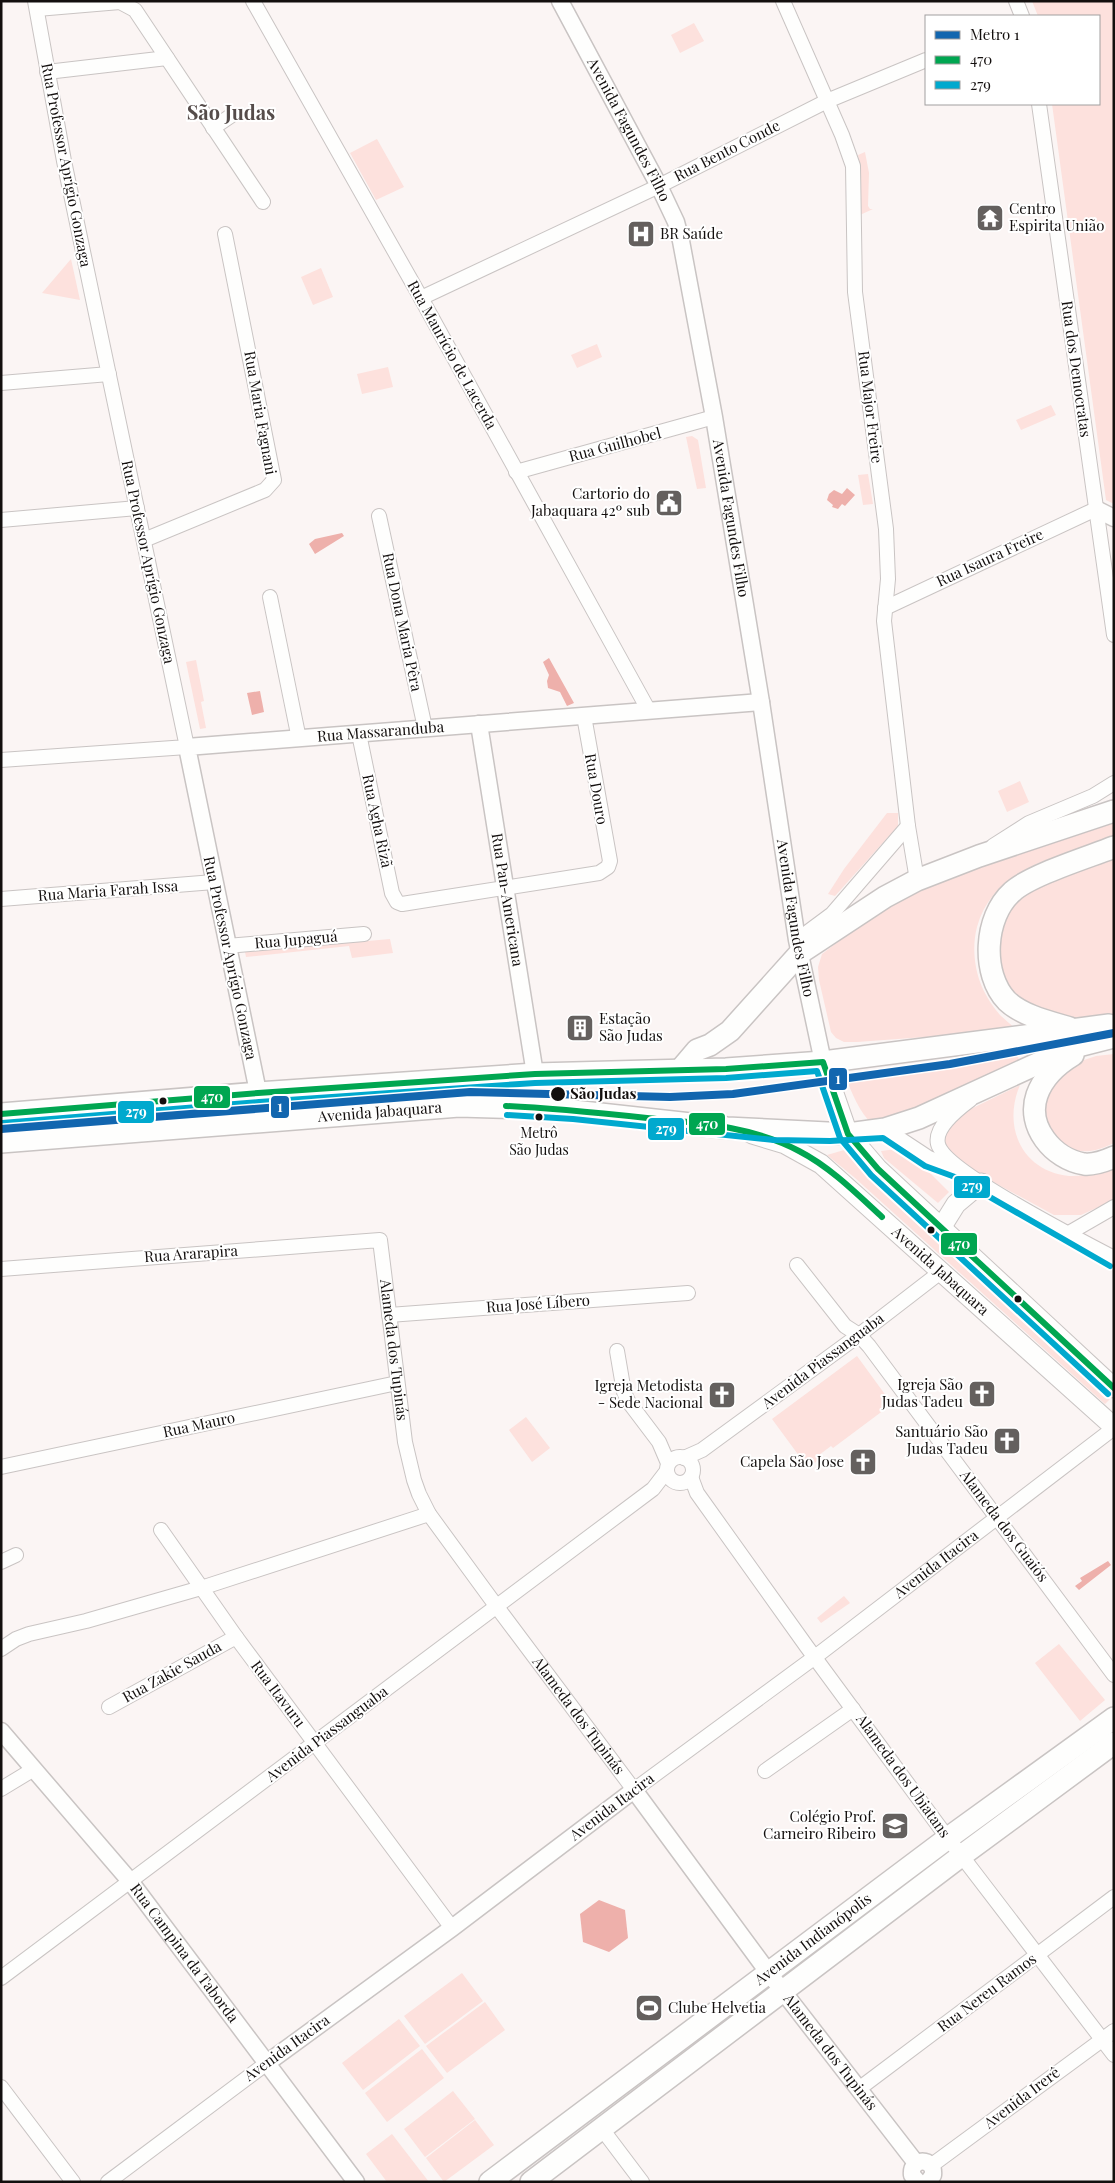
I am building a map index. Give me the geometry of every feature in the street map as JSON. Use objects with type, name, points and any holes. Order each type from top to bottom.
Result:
[{"type":"main road","points":[[680,1070],[696,1050],[710,1045],[730,1031],[798,946],[917,880],[979,856],[1114,811]]},
{"type":"main road","points":[[1078,1030],[1021,1010],[1008,1002],[998,989],[992,972],[989,947],[992,925],[1000,907],[1012,892],[1036,879],[1114,847]]},
{"type":"main road","points":[[823,1062],[1114,1025]]},
{"type":"main road","points":[[848,1134],[885,1129],[937,1111],[1074,1047],[1105,1039]]},
{"type":"main road","points":[[1105,1039],[1068,1058],[1043,1082],[1037,1096],[1034,1114],[1039,1131],[1049,1144],[1059,1153],[1072,1160],[1085,1164],[1098,1163],[1114,1157]]},
{"type":"main road","name":"Avenida Jabaquara","points":[[1,1114],[258,1093],[535,1074],[680,1070],[823,1062],[848,1134],[878,1169],[1114,1388]]},
{"type":"main road","name":"Avenida Jabaquara","points":[[1,1142],[459,1106],[555,1108],[727,1128],[848,1134]]},
{"type":"main road","name":"Avenida Jabaquara","points":[[727,1128],[785,1144],[821,1164],[942,1271],[1114,1428]]},
{"type":"main road","points":[[941,1228],[956,1204],[981,1183]]},
{"type":"main road","name":"Avenida Indianópolis","points":[[490,2182],[948,1838],[1114,1718]]},
{"type":"main road","name":"Avenida Indianópolis","points":[[531,2182],[961,1856],[1114,1743]]},
{"type":"street","name":"Rua Maurício de Lacerda","points":[[253,1],[421,298],[649,711]]},
{"type":"street","name":"Avenida Fagundes Filho","points":[[560,1],[659,186],[676,222],[683,246],[714,418],[761,702],[798,946],[823,1062]]},
{"type":"street","name":"Rua Major Freire","points":[[783,1],[848,150],[854,177],[855,292],[886,529],[888,579],[885,608],[886,636],[908,826],[917,880]]},
{"type":"street","points":[[1016,1],[1022,15]]},
{"type":"street","points":[[36,5],[120,2],[135,10],[263,202]]},
{"type":"street","name":"Rua Professor Aprígio Gonzaga","points":[[36,5],[64,161],[264,1121]]},
{"type":"street","points":[[48,72],[167,58]]},
{"type":"street","name":"Rua Bento Conde","points":[[421,298],[659,186],[827,101],[925,60]]},
{"type":"street","name":"Rua dos Democratas","points":[[1039,105],[1114,635]]},
{"type":"street","points":[[213,128],[232,115]]},
{"type":"street","name":"Rua Maria Fagnani","points":[[144,540],[265,490],[274,480],[225,234]]},
{"type":"street","points":[[1,383],[109,374]]},
{"type":"street","name":"Rua Guilhobel","points":[[516,472],[714,418]]},
{"type":"street","points":[[1,520],[137,508]]},
{"type":"street","points":[[1096,509],[1114,518]]},
{"type":"street","name":"Rua Isaura Freire","points":[[885,608],[1096,509]]},
{"type":"street","name":"Rua Dona Maria Pêra","points":[[379,516],[425,728]]},
{"type":"street","points":[[270,597],[299,739]]},
{"type":"street","name":"Rua Massaranduba","points":[[1,760],[299,739],[761,702]]},
{"type":"street","name":"Rua Douro","points":[[507,888],[600,873],[608,867],[610,861],[584,716]]},
{"type":"street","name":"Rua Pan-Americana","points":[[479,724],[507,888],[535,1074]]},
{"type":"street","name":"Rua Agha Rizã","points":[[359,734],[392,893],[397,902],[402,904],[507,888]]},
{"type":"street","points":[[979,856],[1018,829],[1094,796],[1114,783]]},
{"type":"street","points":[[798,946],[832,914],[908,826]]},
{"type":"street","name":"Rua Maria Farah Issa","points":[[1,899],[214,882]]},
{"type":"street","name":"Rua Jupaguá","points":[[228,946],[364,934]]},
{"type":"street","points":[[983,1089],[949,1120],[939,1133],[938,1145],[941,1152],[960,1169],[981,1183],[1114,1258]]},
{"type":"street","points":[[885,1129],[929,1158],[960,1169]]},
{"type":"street","points":[[1069,1233],[1114,1207]]},
{"type":"street","name":"Rua Ararapira","points":[[1,1269],[380,1240]]},
{"type":"street","name":"Alameda dos Tupinás","points":[[380,1240],[406,1442],[414,1480],[429,1514],[768,1972],[860,2088],[922,2177]]},
{"type":"street","name":"Alameda dos Guaiós","points":[[797,1265],[845,1326],[859,1335],[1114,1675]]},
{"type":"street","name":"Avenida Piassanguaba","points":[[1,1978],[680,1470],[702,1450],[859,1335],[942,1271]]},
{"type":"street","name":"Rua José Líbero","points":[[389,1315],[688,1294]]},
{"type":"street","name":"Alameda dos Ubiatans","points":[[617,1351],[624,1392],[628,1401],[961,1856],[1038,1955],[1108,2035],[1114,2055]]},
{"type":"street","name":"Rua Mauro","points":[[1,1467],[397,1383]]},
{"type":"street","name":"Avenida Itacira","points":[[108,2182],[815,1657],[1114,1428]]},
{"type":"street","points":[[1,1648],[16,1638],[86,1621],[201,1588],[429,1514]]},
{"type":"street","name":"Rua Itavuru","points":[[161,1530],[236,1637],[452,1928]]},
{"type":"street","points":[[1,1562],[16,1555]]},
{"type":"street","name":"Rua Zakie Sauda","points":[[109,1707],[236,1637]]},
{"type":"street","points":[[765,1771],[853,1709]]},
{"type":"street","name":"Rua Campina da Taborda","points":[[1,1730],[130,1881],[356,2182]]},
{"type":"street","points":[[1,1789],[34,1769]]},
{"type":"street","name":"Rua Nereu Ramos","points":[[860,2088],[1114,1897]]},
{"type":"street","name":"Avenida Irerê","points":[[922,2177],[1108,2035]]},
{"type":"street","points":[[1,2087],[73,2182]]},
{"type":"street","points":[[602,2129],[642,2182]]},
{"type":"shaded area","points":[[1032,1],[1114,1],[1114,504],[1106,500],[1052,105],[1100,105],[1100,15],[1038,15]]},
{"type":"shaded area","points":[[694,23],[704,41],[680,53],[671,35]]},
{"type":"shaded area","points":[[377,139],[404,187],[376,200],[350,153]]},
{"type":"shaded area","points":[[865,152],[869,173],[868,206],[870,209],[873,209],[860,215],[861,177],[858,155]]},
{"type":"shaded area","points":[[71,259],[80,300],[42,293]]},
{"type":"shaded area","points":[[321,268],[333,297],[313,305],[301,277]]},
{"type":"shaded area","points":[[597,344],[602,357],[577,368],[571,355]]},
{"type":"shaded area","points":[[388,367],[393,387],[362,394],[357,374]]},
{"type":"shaded area","points":[[1051,405],[1056,415],[1021,430],[1016,420]]},
{"type":"shaded area","points":[[692,436],[698,440],[706,488],[697,489],[686,437]]},
{"type":"shaded area","points":[[868,474],[873,504],[863,505],[858,475]]},
{"type":"shaded area","points":[[847,488],[855,495],[845,506],[842,504],[838,509],[832,507],[833,505],[827,500],[829,494],[834,490],[842,494]]},
{"type":"shaded area","points":[[342,533],[344,536],[315,554],[309,544],[315,539]]},
{"type":"shaded area","points":[[549,658],[574,703],[567,706],[560,692],[548,688],[547,681],[549,675],[543,662]]},
{"type":"shaded area","points":[[196,660],[204,701],[201,702],[206,728],[200,729],[186,662]]},
{"type":"shaded area","points":[[260,691],[264,712],[252,715],[247,693]]},
{"type":"shaded area","points":[[1020,781],[1029,802],[1007,812],[998,791]]},
{"type":"shaded area","points":[[887,813],[898,813],[898,826],[835,896],[828,894],[844,869]]},
{"type":"shaded area","points":[[1114,816],[1114,839],[1032,866],[998,890],[986,906],[975,934],[974,949],[977,972],[982,987],[990,1001],[1000,1015],[1014,1028],[993,1032],[857,1042],[844,1042],[836,1038],[831,1032],[819,980],[818,967],[822,954],[893,900]]},
{"type":"shaded area","points":[[1114,856],[1114,1015],[1064,1020],[1028,1012],[996,975],[992,942],[1017,895]]},
{"type":"shaded area","points":[[390,939],[393,953],[352,958],[349,946],[246,957],[245,952]]},
{"type":"shaded area","points":[[1114,1054],[1114,1143],[1095,1150],[1080,1151],[1066,1147],[1049,1138],[1038,1101],[1075,1063],[1096,1056]]},
{"type":"shaded area","points":[[1015,1055],[1019,1058],[1016,1062],[908,1112],[873,1125],[853,1096],[845,1076],[973,1063]]},
{"type":"shaded area","points":[[1020,1085],[1013,1116],[1015,1131],[1020,1144],[1028,1156],[1039,1166],[1069,1176],[1087,1175],[1114,1165],[1114,1200],[1081,1215],[1054,1215],[953,1160],[936,1134],[946,1121]]},
{"type":"shaded area","points":[[851,1148],[868,1176],[1110,1399],[1105,1404],[855,1178],[827,1155]]},
{"type":"shaded area","points":[[905,1148],[949,1192],[938,1203],[884,1158],[881,1151]]},
{"type":"shaded area","points":[[857,1356],[892,1404],[833,1448],[831,1446],[819,1455],[821,1458],[808,1468],[772,1419]]},
{"type":"shaded area","points":[[526,1417],[550,1448],[532,1462],[509,1430]]},
{"type":"shaded area","points":[[1108,1561],[1111,1565],[1079,1590],[1075,1586],[1082,1581],[1080,1578]]},
{"type":"shaded area","points":[[844,1596],[850,1603],[821,1623],[817,1618]]},
{"type":"shaded area","points":[[1059,1644],[1105,1700],[1080,1721],[1035,1663]]},
{"type":"shaded area","points":[[599,1900],[625,1910],[628,1938],[609,1952],[583,1942],[580,1914]]},
{"type":"shaded area","points":[[462,1973],[483,2001],[425,2044],[404,2016]]},
{"type":"shaded area","points":[[485,2002],[505,2030],[447,2073],[426,2046]]},
{"type":"shaded area","points":[[399,2019],[420,2046],[363,2090],[342,2063]]},
{"type":"shaded area","points":[[422,2049],[444,2078],[387,2122],[365,2093]]},
{"type":"shaded area","points":[[453,2091],[475,2119],[425,2157],[404,2129]]},
{"type":"shaded area","points":[[475,2120],[494,2145],[444,2182],[426,2158]]},
{"type":"shaded area","points":[[392,2134],[429,2182],[387,2182],[366,2154]]},
{"type":"metro line","name":"1","points":[[1,1129],[470,1092],[670,1097],[733,1094],[950,1064],[1114,1033]]},
{"type":"transit line","name":"470","points":[[1,1114],[258,1093],[535,1074],[726,1069],[823,1062],[848,1134],[878,1169],[1114,1388]]},
{"type":"transit line","name":"279","points":[[2,1123],[259,1102],[535,1083],[726,1078],[817,1071],[840,1138],[871,1175],[1108,1394]]},
{"type":"transit line","name":"470","points":[[506,1106],[686,1122],[724,1127],[763,1136],[810,1157],[842,1181],[882,1217]]},
{"type":"transit line","name":"279","points":[[507,1115],[573,1119],[774,1140],[830,1141],[883,1138],[925,1166],[955,1177],[1110,1266]]},
{"type":"place","name":"Centro Espirita União","points":[[990,218]]},
{"type":"place","name":"BR Saúde","points":[[641,234]]},
{"type":"place","name":"Cartorio do Jabaquara 42º sub","points":[[669,503]]},
{"type":"place","name":"Estação São Judas","points":[[580,1028]]},
{"type":"place","name":"São Judas","points":[[558,1094]]},
{"type":"place","name":"Metrô São Judas","points":[[539,1117]]},
{"type":"place","name":"Igreja São Judas Tadeu","points":[[982,1394]]},
{"type":"place","name":"Igreja Metodista - Sede Nacional","points":[[722,1395]]},
{"type":"place","name":"Santuário São Judas Tadeu","points":[[1007,1441]]},
{"type":"place","name":"Capela São Jose","points":[[863,1462]]},
{"type":"place","name":"Colégio Prof. Carneiro Ribeiro","points":[[895,1826]]},
{"type":"place","name":"Clube Helvetia","points":[[649,2008]]},
{"type":"district","name":"São Judas","points":[[231,113]]}]
